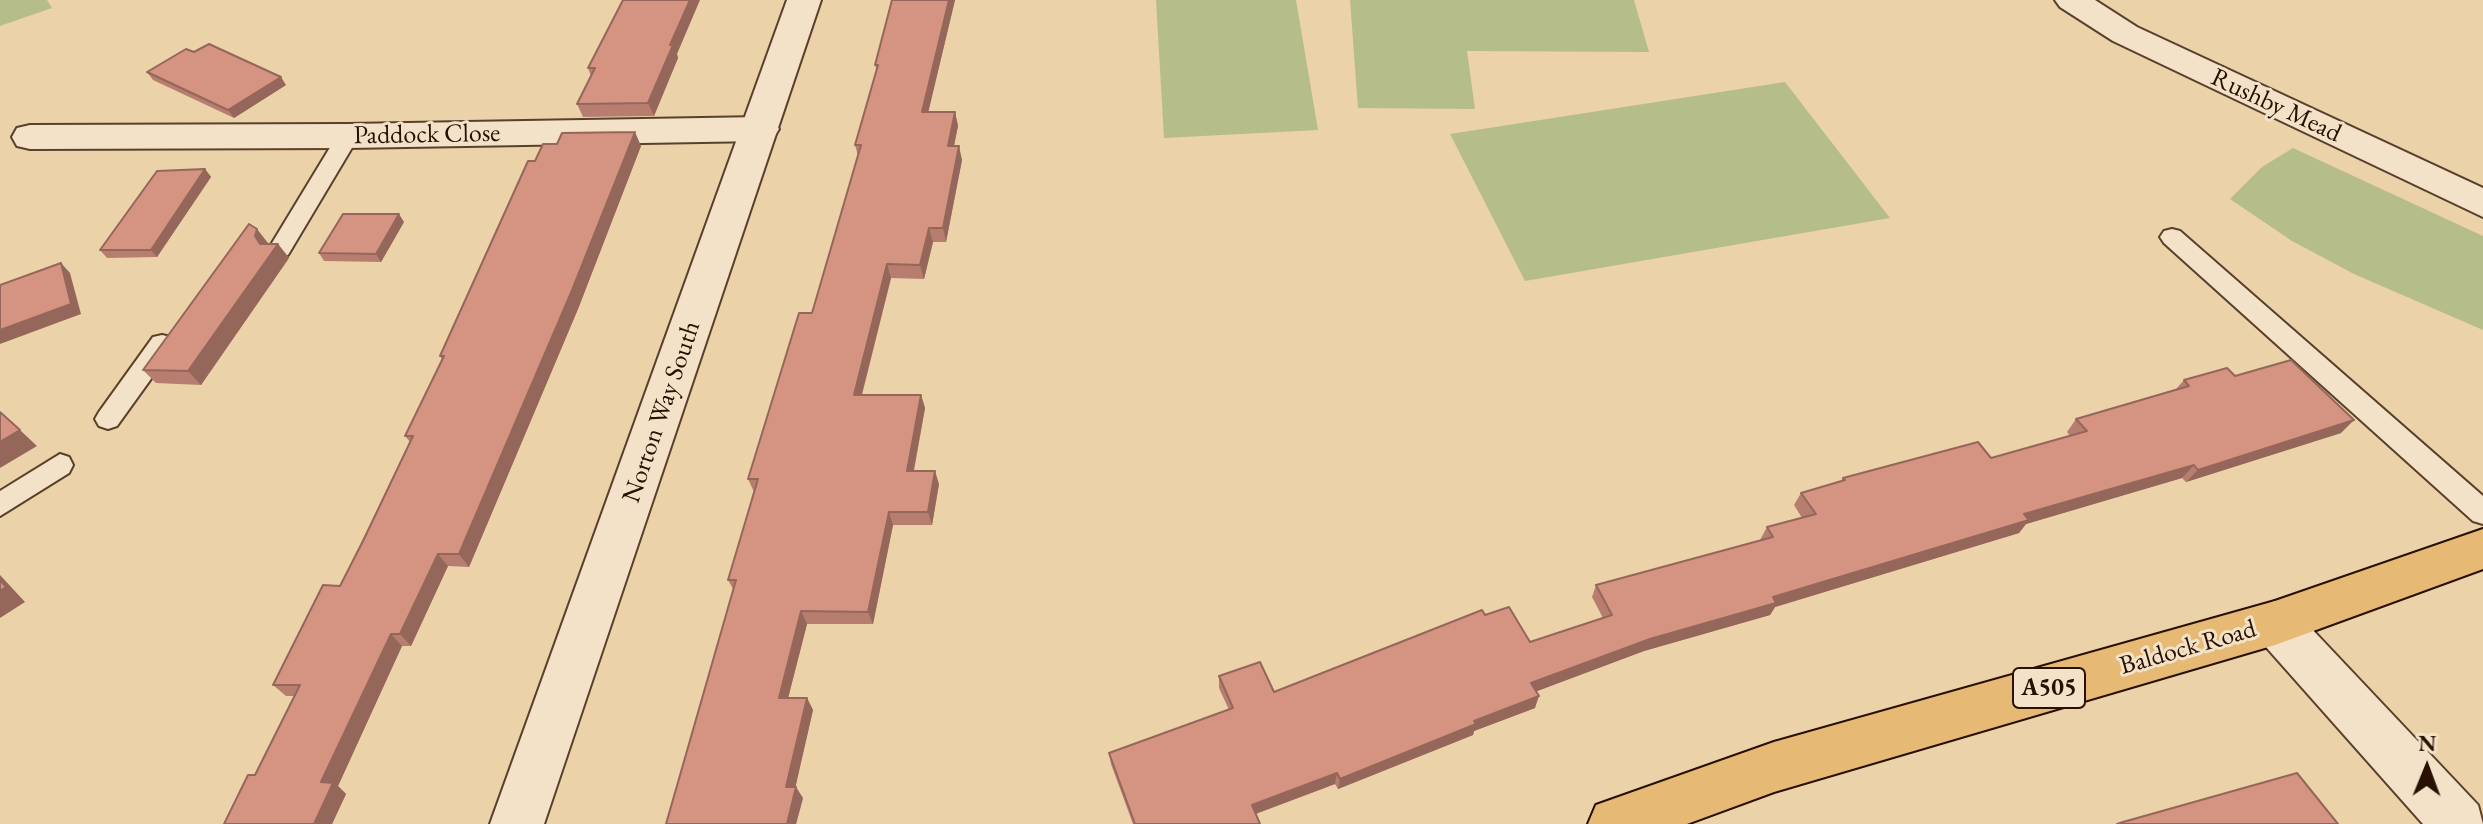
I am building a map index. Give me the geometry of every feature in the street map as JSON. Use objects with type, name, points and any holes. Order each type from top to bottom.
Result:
[{"type":"main road","name":"Baldock Road","points":[[1615,824],[1774,767],[2275,623],[2483,549]]},
{"type":"street","name":"Norton Way South","points":[[517,824],[804,0]]},
{"type":"street","name":"Rushby Mead","points":[[2072,0],[2125,34],[2483,204]]},
{"type":"street","points":[[93,136],[120,101]]},
{"type":"street","name":"Paddock Close","points":[[30,137],[348,136],[761,129]]},
{"type":"street","points":[[2275,623],[2459,824]]},
{"type":"lane","points":[[280,249],[348,136]]},
{"type":"lane","points":[[2172,237],[2483,513]]},
{"type":"lane","points":[[108,419],[179,321]]},
{"type":"lane","points":[[0,505],[60,465]]},
{"type":"green space","points":[[0,0],[47,0],[52,8],[0,26]]},
{"type":"green space","points":[[1156,0],[1296,0],[1318,130],[1164,138]]},
{"type":"green space","points":[[1350,0],[1634,0],[1649,52],[1467,51],[1475,109],[1358,108]]},
{"type":"green space","points":[[1785,82],[1890,218],[1525,281],[1450,134]]},
{"type":"green space","points":[[2293,148],[2483,236],[2483,330],[2354,274],[2292,241],[2230,199],[2262,167]]},
{"type":"building","points":[[623,0],[690,0],[648,103],[577,104],[595,68],[588,68]]},
{"type":"building","points":[[892,0],[949,0],[922,112],[955,112],[948,146],[959,146],[943,228],[929,228],[920,265],[887,264],[854,395],[921,395],[907,471],[935,471],[928,512],[889,512],[868,612],[801,611],[779,698],[807,698],[786,787],[796,787],[787,824],[666,824],[736,580],[728,580],[758,479],[748,479],[799,313],[812,313],[861,145],[855,145],[878,65],[875,65]]},
{"type":"building","points":[[209,44],[281,77],[228,110],[147,72],[186,49],[194,52]]},
{"type":"building","points":[[635,132],[570,295],[459,554],[438,554],[400,634],[391,634],[321,782],[333,783],[314,824],[224,824],[248,775],[255,775],[300,685],[273,685],[323,585],[340,586],[364,539],[413,436],[405,436],[444,356],[440,356],[528,161],[535,161],[543,144],[557,144],[562,133]]},
{"type":"building","points":[[205,169],[151,250],[100,250],[157,171]]},
{"type":"building","points":[[343,214],[399,214],[376,254],[319,253]]},
{"type":"building","points":[[249,224],[257,229],[255,236],[260,244],[278,244],[188,371],[143,370]]},
{"type":"building","points":[[61,263],[71,304],[0,330],[0,285]]},
{"type":"building","points":[[2291,360],[2354,420],[2198,470],[2194,465],[2024,514],[2029,520],[1773,597],[1776,603],[1650,639],[1531,683],[1539,696],[1474,721],[1476,724],[1340,779],[1337,773],[1252,805],[1260,824],[1135,824],[1109,753],[1233,708],[1219,676],[1260,662],[1274,692],[1482,610],[1485,615],[1509,607],[1530,642],[1612,615],[1596,585],[1773,537],[1767,527],[1816,514],[1801,493],[1845,480],[1843,478],[1978,442],[1991,458],[2087,431],[2076,419],[2189,386],[2184,380],[2227,368],[2235,376]]},
{"type":"building","points":[[0,412],[20,430],[0,442]]},
{"type":"building","points":[[2297,773],[2338,824],[2117,824],[2123,822]]}]
